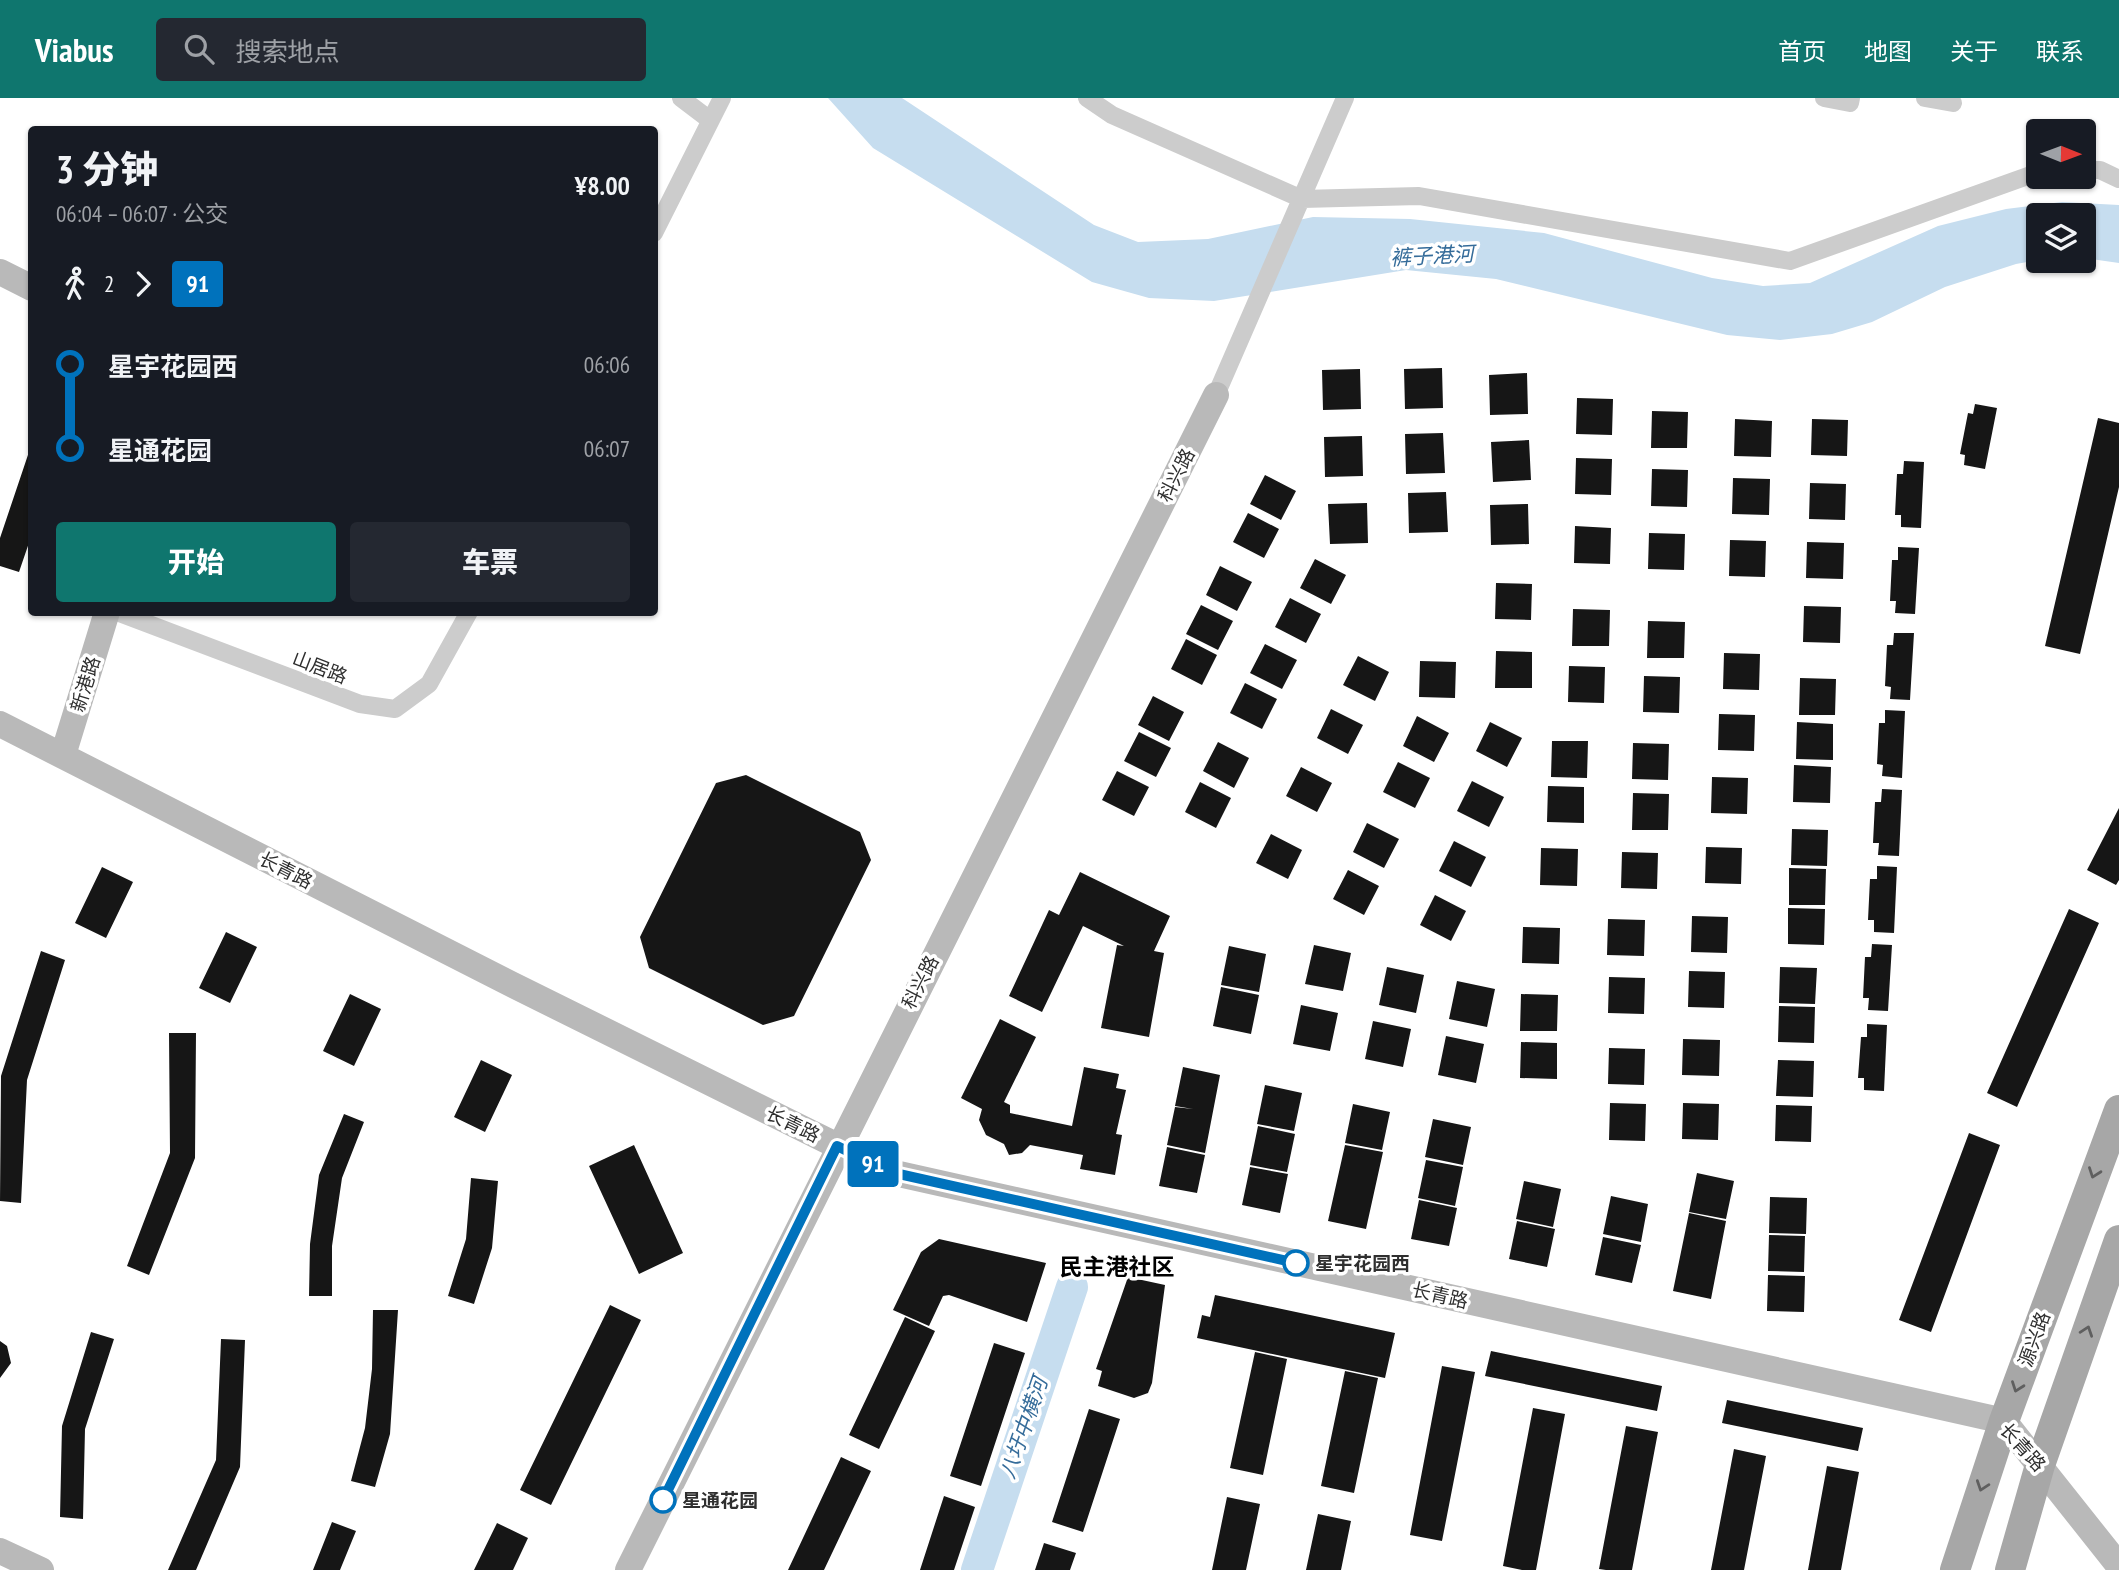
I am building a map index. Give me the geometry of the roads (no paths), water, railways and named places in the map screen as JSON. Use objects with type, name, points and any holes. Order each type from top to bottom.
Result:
[{"type":"main road","name":"源兴路","points":[[1955,1570],[2004,1421],[2119,1110]]},
{"type":"main road","points":[[2010,1570],[2040,1465],[2119,1240]]},
{"type":"street","points":[[681,98],[710,120]]},
{"type":"street","points":[[658,225],[722,98]]},
{"type":"street","points":[[1087,98],[1112,115],[1299,207],[1419,196],[1790,261],[2026,177]]},
{"type":"street","points":[[1216,395],[1252,318],[1345,98]]},
{"type":"street","points":[[1825,98],[1850,103],[1851,98]]},
{"type":"street","points":[[1925,98],[1954,103]]},
{"type":"street","points":[[2096,170],[2119,179]]},
{"type":"street","points":[[0,272],[28,286]]},
{"type":"street","name":"科兴路","points":[[628,1570],[837,1146],[1216,395]]},
{"type":"street","name":"新港路","points":[[63,755],[106,616]]},
{"type":"street","name":"山居路","points":[[128,616],[360,704],[395,709],[429,684],[467,616]]},
{"type":"street","name":"长青路","points":[[0,723],[890,1172],[2004,1421],[2119,1566]]},
{"type":"street","points":[[0,1550],[41,1570]]},
{"type":"water","name":"裤子港河","points":[[828,98],[902,98],[1094,225],[1138,242],[1208,239],[1313,217],[1410,219],[1544,233],[1712,278],[1763,286],[1810,283],[1938,226],[2026,206],[2026,262],[1945,287],[1872,322],[1832,334],[1780,340],[1727,335],[1496,279],[1406,270],[1214,301],[1149,298],[1092,282],[873,148]]},
{"type":"water","points":[[2096,204],[2119,205],[2119,263],[2096,260]]},
{"type":"waterway","name":"八圩中横河","points":[[977,1570],[1072,1287]]},
{"type":"place","name":"星宇花园西","points":[[1296,1263]]},
{"type":"place","name":"星通花园","points":[[663,1500]]},
{"type":"district","name":"民主港社区","points":[[1117,1267]]}]
